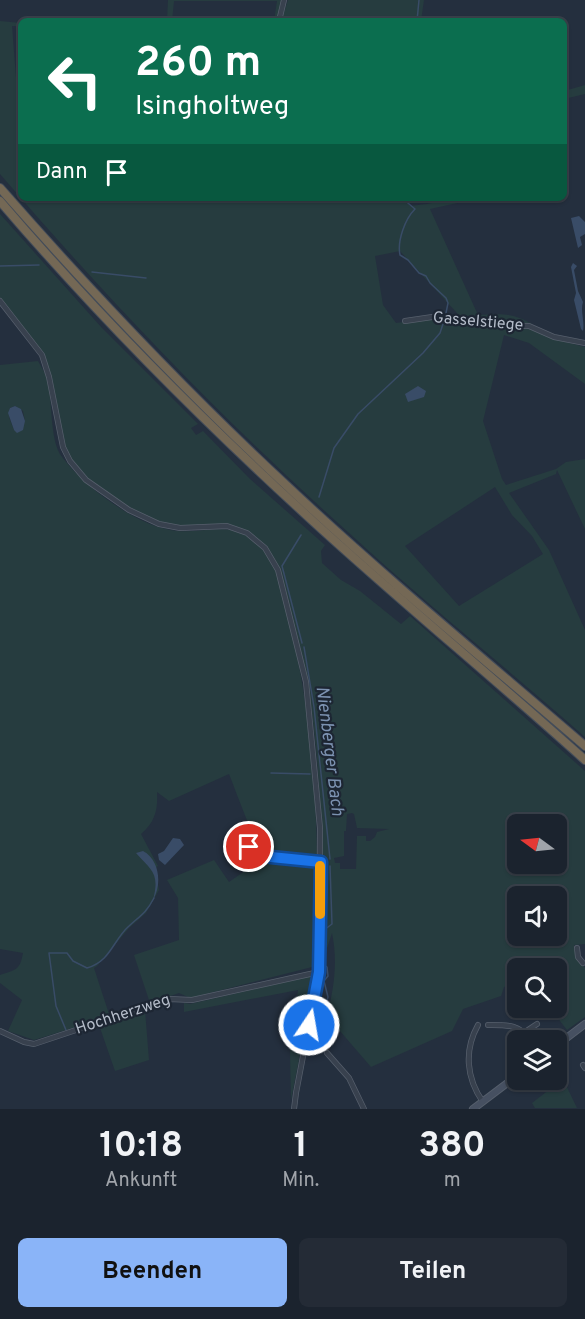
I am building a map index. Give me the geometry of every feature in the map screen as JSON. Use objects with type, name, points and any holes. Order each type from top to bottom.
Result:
[{"type":"highway","points":[[0,188],[93,293],[213,422],[363,556],[585,746]]},
{"type":"highway","points":[[0,201],[97,309],[342,548],[585,760]]},
{"type":"main road","points":[[567,1038],[585,1024]]},
{"type":"main road","points":[[473,1109],[507,1083]]},
{"type":"street","points":[[280,18],[284,0]]},
{"type":"street","points":[[0,301],[42,355],[49,377],[63,447],[70,461],[86,480],[129,510],[159,524],[180,528],[222,526],[239,529],[259,541],[274,562],[296,636],[306,682],[317,788],[321,862],[319,972],[294,1109]]},
{"type":"street","name":"Gasselstiege","points":[[405,321],[439,316],[482,325],[529,326],[554,337],[585,343]]},
{"type":"street","points":[[249,847],[271,857],[321,862]]},
{"type":"street","points":[[577,948],[579,957],[584,963]]},
{"type":"street","name":"Hochherzweg","points":[[0,1031],[34,1044],[165,1000],[175,998],[192,1000],[319,972]]},
{"type":"street","points":[[528,1030],[537,1024]]},
{"type":"street","points":[[478,1025],[471,1042],[468,1064],[471,1081],[483,1102]]},
{"type":"street","points":[[488,1025],[510,1025],[521,1030]]},
{"type":"street","points":[[327,1053],[349,1078],[364,1109]]},
{"type":"green space","points":[[168,0],[282,0],[278,18],[274,18],[277,1],[174,1],[172,18],[167,18]]},
{"type":"green space","points":[[288,0],[424,0],[421,18],[312,18],[311,16],[288,18],[286,16],[282,18]]},
{"type":"green space","points":[[0,21],[18,23],[18,26],[12,26],[16,77],[18,78],[18,195],[0,174]]},
{"type":"green space","points":[[585,85],[585,94],[567,98],[567,90]]},
{"type":"green space","points":[[24,201],[409,201],[410,206],[466,201],[430,209],[478,315],[499,314],[518,317],[532,324],[530,327],[550,338],[585,347],[585,384],[529,343],[504,335],[483,421],[506,485],[556,469],[566,462],[585,459],[585,529],[557,470],[556,474],[509,493],[549,550],[585,630],[585,737],[436,610],[302,490],[168,359]],"holes":[[[400,251],[457,313],[396,323],[383,305],[375,256]],[[495,487],[512,515],[532,536],[543,554],[459,606],[405,546]]]},
{"type":"green space","points":[[0,214],[102,328],[198,424],[191,428],[196,435],[203,431],[250,479],[325,545],[321,551],[322,563],[341,580],[360,591],[401,624],[410,616],[585,771],[585,944],[574,945],[576,955],[585,968],[585,1017],[567,1030],[558,1018],[567,1018],[567,958],[507,958],[507,986],[504,987],[501,996],[463,1009],[452,1031],[371,1067],[327,1016],[333,985],[335,954],[332,933],[327,948],[321,942],[320,794],[313,720],[300,647],[278,570],[259,541],[232,527],[167,526],[129,510],[80,474],[63,447],[45,361],[0,301]],"holes":[[[347,814],[354,814],[357,828],[389,829],[377,832],[370,841],[366,841],[366,836],[357,836],[356,869],[340,869],[340,863],[335,863],[334,858],[344,856]]]},
{"type":"green space","points":[[38,361],[47,378],[53,430],[58,450],[84,481],[113,504],[145,522],[162,528],[177,531],[220,529],[237,531],[255,540],[268,555],[281,583],[296,648],[310,738],[315,798],[317,858],[296,859],[281,858],[262,851],[250,828],[229,774],[169,801],[157,792],[155,815],[150,825],[141,834],[158,866],[155,868],[159,890],[146,913],[129,928],[94,968],[108,1017],[34,1040],[8,1031],[22,1000],[0,983],[0,975],[16,968],[23,953],[0,949],[0,365]],"holes":[[[15,406],[23,411],[25,421],[14,430],[9,417],[10,408]]]},
{"type":"green space","points":[[265,857],[275,861],[317,865],[316,966],[190,998],[179,993],[150,1003],[134,955],[179,940],[178,898],[167,880],[214,860],[229,882]]},
{"type":"green space","points":[[312,976],[315,979],[291,1100],[290,1052],[298,990],[184,1012],[184,1003],[190,1004]]},
{"type":"green space","points":[[145,1010],[149,1060],[115,1071],[99,1025]]},
{"type":"green space","points":[[567,1087],[577,1108],[535,1108],[532,1103],[549,1090],[567,1090]]},
{"type":"water","points":[[579,216],[585,222],[585,234],[580,237],[582,245],[578,248],[571,218]]},
{"type":"water","points":[[573,263],[577,266],[574,270],[578,291],[583,302],[583,331],[574,300],[576,293],[571,267]]},
{"type":"water","points":[[418,386],[426,391],[424,397],[408,402],[405,394]]},
{"type":"water","points":[[15,406],[21,409],[25,421],[23,430],[17,433],[8,413],[10,408]]},
{"type":"water","points":[[173,838],[180,839],[184,845],[165,865],[159,860],[158,854],[164,851]]},
{"type":"water","points":[[143,851],[153,860],[158,873],[158,887],[153,900],[155,878],[136,853]]},
{"type":"waterway","name":"Nienberger Bach","points":[[417,18],[419,0]]},
{"type":"waterway","name":"Nienberger Bach","points":[[406,201],[415,209],[408,218],[403,231],[400,255],[408,260],[419,273],[426,276],[446,298],[448,303],[446,313]]},
{"type":"waterway","points":[[0,266],[39,265]]},
{"type":"waterway","points":[[92,272],[146,278]]},
{"type":"waterway","name":"Nienberger Bach","points":[[319,497],[334,448],[358,414],[423,353],[440,333],[443,324]]},
{"type":"waterway","name":"Nienberger Bach","points":[[301,535],[282,566],[302,643]]},
{"type":"waterway","name":"Nienberger Bach","points":[[304,647],[314,707],[330,859]]},
{"type":"waterway","points":[[271,773],[310,774]]},
{"type":"waterway","name":"Nienberger Bach","points":[[324,930],[332,924],[330,866]]},
{"type":"waterway","points":[[66,1030],[56,1006],[49,953],[67,953],[73,961],[87,968],[95,965],[107,955],[124,932],[146,911],[154,898]]},
{"type":"waterway","name":"Nienberger Bach","points":[[322,1041],[328,997],[324,981],[328,976],[327,967],[323,964],[323,935]]},
{"type":"slow traffic","points":[[320,866],[320,914]]},
{"type":"route","points":[[249,847],[271,857],[321,862],[319,972],[309,1025]]}]
